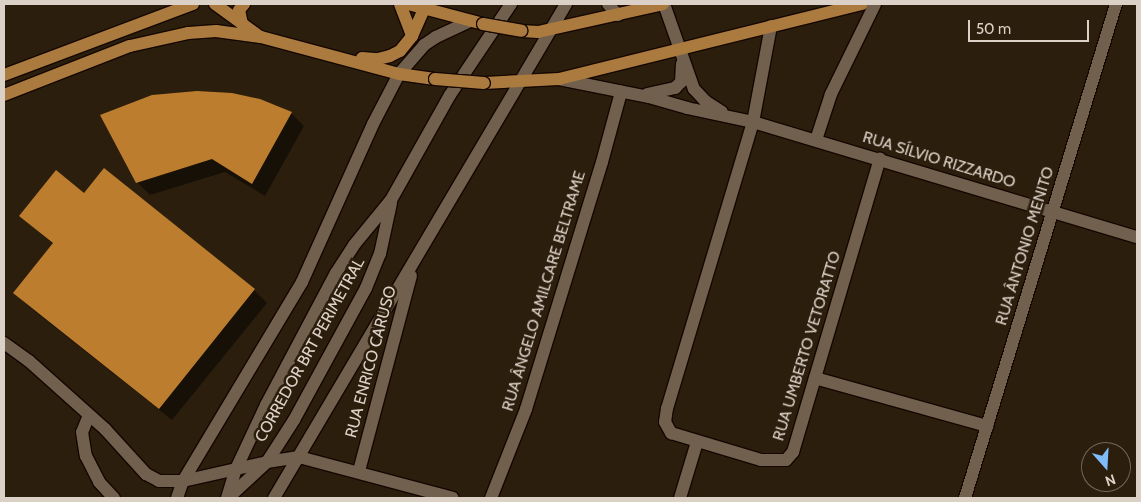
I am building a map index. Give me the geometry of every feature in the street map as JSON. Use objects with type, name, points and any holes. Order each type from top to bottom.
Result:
[{"type":"main road","points":[[4,76],[171,8],[193,4]]},
{"type":"main road","points":[[216,4],[262,37]]},
{"type":"main road","points":[[242,24],[239,10],[244,4]]},
{"type":"main road","points":[[400,4],[412,36]]},
{"type":"main road","points":[[408,4],[424,6],[477,23],[520,31],[538,32],[663,4]]},
{"type":"main road","points":[[4,95],[130,46],[164,37],[216,31],[262,37],[399,74],[484,83],[559,79],[680,52],[771,26],[862,4]]},
{"type":"main road","points":[[335,56],[378,59],[390,56],[406,46],[424,6]]},
{"type":"street","name":"CORREDOR BRT PERIMETRAL","points":[[228,498],[236,469],[266,405],[336,273],[354,245],[391,200],[450,95],[511,4]]},
{"type":"street","points":[[274,498],[566,4]]},
{"type":"street","points":[[608,4],[618,15]]},
{"type":"street","name":"RUA SÍLVIO RIZZARDO","points":[[663,4],[694,90],[699,96],[730,118]]},
{"type":"street","points":[[816,140],[832,94],[875,4]]},
{"type":"street","name":"RUA ÂNTONIO MENITO","points":[[965,498],[1116,4]]},
{"type":"street","points":[[177,498],[184,481],[302,282],[373,124],[399,74],[424,45],[436,37],[477,23]]},
{"type":"street","points":[[752,122],[771,26]]},
{"type":"street","points":[[639,95],[675,88],[681,82],[683,74],[680,52]]},
{"type":"street","name":"RUA SÍLVIO RIZZARDO","points":[[559,79],[639,95],[752,122],[1137,237]]},
{"type":"street","name":"RUA ÂNGELO AMILCARE BELTRAME","points":[[491,498],[526,409],[602,162],[621,92]]},
{"type":"street","name":"RUA UMBERTO VETORATTO","points":[[752,122],[667,408],[665,422],[668,430],[697,442],[761,460],[786,460],[793,452],[880,159]]},
{"type":"street","name":"CORREDOR BRT PERIMETRAL","points":[[228,498],[267,462],[294,420],[366,288],[380,254],[391,200]]},
{"type":"street","name":"RUA ENRICO CARUSO","points":[[359,472],[415,262]]},
{"type":"street","points":[[4,343],[29,361],[89,415],[146,474],[159,481],[184,481],[267,462],[299,457],[359,472],[417,493],[453,498]]},
{"type":"street","points":[[815,378],[987,426]]},
{"type":"street","points":[[89,415],[82,432],[86,456],[99,482],[114,498]]},
{"type":"street","points":[[680,498],[697,442]]},
{"type":"building","points":[[197,91],[232,93],[260,99],[292,112],[252,184],[212,159],[136,183],[100,115],[152,95]]},
{"type":"building","points":[[104,168],[255,289],[159,409],[13,293],[53,243],[19,216],[56,170],[84,193]]}]
